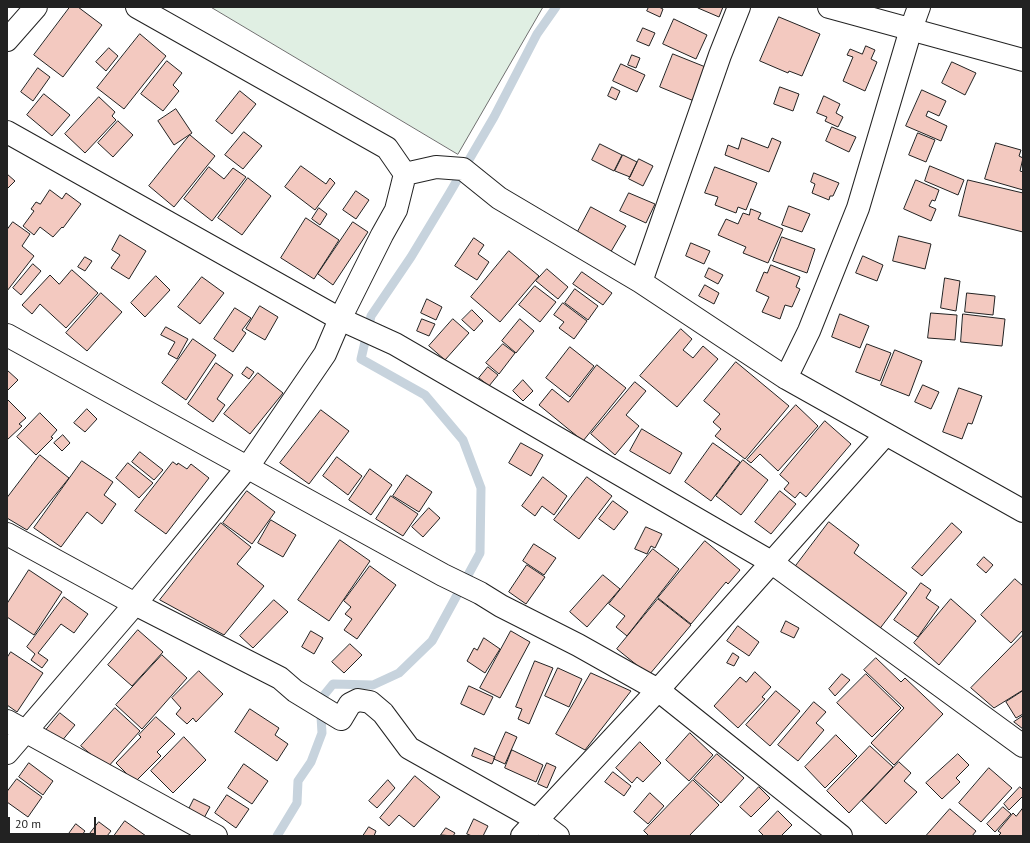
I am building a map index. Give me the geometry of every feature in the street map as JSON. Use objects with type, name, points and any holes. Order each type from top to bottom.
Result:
[{"type":"street","points":[[7,40],[36,7]]},
{"type":"street","points":[[7,753],[16,726],[135,604],[247,468],[346,323],[382,234],[396,210],[405,174],[387,148],[137,7]]},
{"type":"street","points":[[641,282],[720,55],[739,7]]},
{"type":"street","points":[[829,7],[1023,60]]},
{"type":"street","points":[[786,378],[808,331],[858,208],[911,29],[919,7]]},
{"type":"street","points":[[7,132],[346,323],[395,344],[771,562],[1023,746]]},
{"type":"street","points":[[405,174],[436,167],[464,169],[499,198],[641,282],[786,378],[1023,511]]},
{"type":"street","points":[[7,335],[443,576],[480,593],[501,606],[578,644],[658,690],[841,836]]},
{"type":"street","points":[[522,836],[658,690],[886,434]]},
{"type":"street","points":[[7,534],[135,604],[280,678],[295,691],[341,719],[350,704],[358,700],[370,702],[383,713],[408,748],[537,820],[558,836]]},
{"type":"street","points":[[16,726],[216,836]]},
{"type":"green space","points":[[211,7],[543,7],[458,154]]},
{"type":"building","points":[[70,7],[78,7],[102,25],[63,77],[34,55]]},
{"type":"building","points":[[649,7],[659,7],[663,9],[660,17],[647,11]]},
{"type":"building","points":[[698,7],[723,7],[719,17]]},
{"type":"building","points":[[779,17],[820,34],[802,76],[789,71],[788,73],[760,61]]},
{"type":"building","points":[[674,19],[707,35],[696,59],[663,44]]},
{"type":"building","points":[[643,28],[655,33],[649,46],[637,41]]},
{"type":"building","points":[[140,34],[166,56],[124,109],[97,88]]},
{"type":"building","points":[[866,46],[875,50],[871,59],[877,62],[865,91],[843,81],[853,57],[847,55],[850,49],[862,54]]},
{"type":"building","points":[[109,48],[118,56],[106,71],[96,62]]},
{"type":"building","points":[[673,54],[708,68],[694,101],[660,87]]},
{"type":"building","points":[[632,55],[640,58],[636,68],[628,65]]},
{"type":"building","points":[[167,61],[182,73],[173,85],[179,91],[163,111],[141,94]]},
{"type":"building","points":[[952,62],[976,73],[965,95],[942,83]]},
{"type":"building","points":[[621,64],[645,75],[637,92],[613,81]]},
{"type":"building","points":[[38,68],[50,77],[33,101],[21,92]]},
{"type":"building","points":[[612,87],[620,91],[616,100],[608,96]]},
{"type":"building","points":[[780,87],[799,94],[793,111],[774,104]]},
{"type":"building","points":[[922,90],[946,101],[939,116],[928,111],[926,116],[947,126],[941,141],[906,126]]},
{"type":"building","points":[[240,91],[256,104],[232,134],[216,121]]},
{"type":"building","points":[[44,94],[70,115],[52,136],[27,115]]},
{"type":"building","points":[[824,96],[840,104],[836,113],[843,117],[838,127],[825,121],[827,117],[817,113]]},
{"type":"building","points":[[99,97],[115,112],[112,116],[116,120],[85,153],[65,134]]},
{"type":"building","points":[[176,109],[192,133],[174,145],[158,121]]},
{"type":"building","points":[[118,121],[133,135],[113,157],[98,143]]},
{"type":"building","points":[[832,127],[856,137],[849,152],[826,141]]},
{"type":"building","points":[[244,132],[262,146],[243,169],[225,155]]},
{"type":"building","points":[[918,133],[935,140],[926,162],[909,155]]},
{"type":"building","points":[[190,135],[215,156],[174,207],[149,186]]},
{"type":"building","points":[[742,138],[768,148],[772,138],[781,142],[769,172],[725,155],[728,145],[738,149]]},
{"type":"building","points":[[996,143],[1021,150],[1019,156],[1023,158],[1020,171],[1023,172],[1023,190],[985,179]]},
{"type":"building","points":[[600,144],[622,155],[614,171],[592,160]]},
{"type":"building","points":[[623,155],[637,162],[630,177],[615,171]]},
{"type":"building","points":[[639,159],[653,166],[643,186],[629,179]]},
{"type":"building","points":[[301,166],[326,184],[330,178],[335,183],[315,210],[285,187]]},
{"type":"building","points":[[930,166],[964,180],[958,195],[925,181]]},
{"type":"building","points":[[209,167],[224,179],[233,168],[246,177],[212,221],[184,199]]},
{"type":"building","points":[[715,167],[757,183],[746,210],[738,207],[736,213],[715,205],[718,197],[705,193]]},
{"type":"building","points":[[814,173],[839,183],[833,196],[830,196],[829,200],[812,193],[815,184],[811,182]]},
{"type":"building","points":[[7,174],[15,181],[7,189]]},
{"type":"building","points":[[248,178],[271,196],[242,235],[218,218]]},
{"type":"building","points":[[916,180],[939,190],[935,201],[932,200],[929,206],[936,209],[931,221],[904,209]]},
{"type":"building","points":[[968,180],[1023,193],[1023,232],[959,216]]},
{"type":"building","points":[[50,190],[62,199],[66,193],[81,204],[63,228],[62,227],[53,237],[40,227],[34,235],[23,226],[34,211],[31,209],[36,202],[40,204]]},
{"type":"building","points":[[356,191],[369,200],[356,219],[343,210]]},
{"type":"building","points":[[629,193],[655,204],[646,223],[620,211]]},
{"type":"building","points":[[789,206],[810,214],[802,232],[782,225]]},
{"type":"building","points":[[591,207],[626,226],[609,255],[575,237]]},
{"type":"building","points":[[319,208],[327,214],[320,225],[312,219]]},
{"type":"building","points":[[751,209],[761,213],[758,219],[783,229],[768,263],[743,253],[746,247],[718,235],[726,219],[738,224],[743,213],[749,215]]},
{"type":"building","points":[[306,218],[339,240],[314,279],[281,258]]},
{"type":"building","points":[[13,222],[30,234],[22,246],[34,256],[7,291],[7,230]]},
{"type":"building","points":[[353,222],[368,232],[333,285],[318,274]]},
{"type":"building","points":[[120,235],[146,251],[129,279],[111,268],[120,255],[112,250]]},
{"type":"building","points":[[899,236],[931,244],[925,269],[893,261]]},
{"type":"building","points":[[782,237],[815,249],[807,273],[773,261]]},
{"type":"building","points":[[474,238],[484,245],[478,254],[489,262],[477,280],[455,266]]},
{"type":"building","points":[[691,243],[710,251],[704,264],[686,256]]},
{"type":"building","points":[[509,251],[539,276],[500,322],[471,297]]},
{"type":"building","points":[[863,256],[883,265],[877,281],[856,273]]},
{"type":"building","points":[[85,257],[92,261],[85,271],[78,267]]},
{"type":"building","points":[[33,264],[41,271],[21,295],[13,288]]},
{"type":"building","points":[[771,265],[800,277],[796,287],[800,289],[792,307],[785,305],[780,319],[762,312],[769,297],[756,291],[764,272],[767,273]]},
{"type":"building","points":[[709,268],[723,275],[718,284],[705,277]]},
{"type":"building","points":[[547,269],[568,287],[558,299],[536,281]]},
{"type":"building","points":[[72,270],[98,293],[66,328],[40,304],[32,314],[22,305],[50,275],[59,284]]},
{"type":"building","points":[[582,272],[612,293],[603,305],[573,284]]},
{"type":"building","points":[[156,276],[170,290],[145,317],[131,303]]},
{"type":"building","points":[[202,277],[224,293],[200,324],[178,307]]},
{"type":"building","points":[[945,278],[960,281],[956,311],[941,308]]},
{"type":"building","points":[[705,285],[719,293],[714,304],[699,296]]},
{"type":"building","points":[[535,286],[556,302],[540,322],[519,305]]},
{"type":"building","points":[[575,289],[598,306],[588,320],[565,303]]},
{"type":"building","points":[[101,293],[122,312],[87,351],[66,333]]},
{"type":"building","points":[[967,293],[995,296],[993,315],[965,312]]},
{"type":"building","points":[[427,299],[442,307],[436,320],[421,313]]},
{"type":"building","points":[[563,303],[587,321],[574,339],[559,328],[564,322],[554,315]]},
{"type":"building","points":[[260,306],[278,317],[265,340],[246,329]]},
{"type":"building","points":[[235,308],[251,318],[242,330],[246,333],[233,352],[214,339]]},
{"type":"building","points":[[472,310],[483,321],[474,331],[462,320]]},
{"type":"building","points":[[931,313],[957,315],[955,340],[928,338]]},
{"type":"building","points":[[840,314],[869,326],[860,348],[832,337]]},
{"type":"building","points":[[963,314],[1005,319],[1002,346],[961,342]]},
{"type":"building","points":[[422,319],[435,324],[429,336],[417,331]]},
{"type":"building","points":[[453,319],[469,333],[445,360],[429,346]]},
{"type":"building","points":[[520,319],[534,331],[516,353],[502,341]]},
{"type":"building","points":[[166,327],[188,339],[177,359],[168,354],[175,342],[161,335]]},
{"type":"building","points":[[681,329],[692,339],[683,350],[693,358],[703,346],[718,359],[677,407],[640,376]]},
{"type":"building","points":[[193,339],[216,355],[186,400],[162,383]]},
{"type":"building","points":[[503,344],[515,353],[499,374],[486,363]]},
{"type":"building","points":[[867,344],[891,353],[880,381],[856,372]]},
{"type":"building","points":[[570,347],[594,366],[570,397],[546,378]]},
{"type":"building","points":[[895,350],[922,361],[909,396],[881,385]]},
{"type":"building","points":[[736,362],[789,406],[745,459],[715,436],[721,429],[713,422],[720,414],[704,401]]},
{"type":"building","points":[[216,363],[233,375],[217,399],[225,405],[213,422],[188,404]]},
{"type":"building","points":[[597,365],[626,388],[583,441],[539,405],[552,389],[568,402]]},
{"type":"building","points":[[247,367],[254,372],[249,379],[242,374]]},
{"type":"building","points":[[488,367],[498,375],[489,386],[479,378]]},
{"type":"building","points":[[7,370],[18,380],[7,391]]},
{"type":"building","points":[[258,373],[283,393],[250,434],[224,414]]},
{"type":"building","points":[[523,380],[533,391],[523,401],[513,391]]},
{"type":"building","points":[[635,382],[646,391],[626,415],[639,426],[615,455],[591,434]]},
{"type":"building","points":[[923,385],[939,392],[931,409],[915,402]]},
{"type":"building","points":[[959,388],[982,396],[972,424],[968,423],[962,439],[943,432]]},
{"type":"building","points":[[7,399],[26,418],[19,424],[22,426],[7,440]]},
{"type":"building","points":[[796,405],[818,426],[778,471],[760,454],[751,463],[747,460]]},
{"type":"building","points":[[87,409],[97,419],[85,432],[74,423]]},
{"type":"building","points":[[321,410],[349,431],[309,484],[280,463]]},
{"type":"building","points":[[40,413],[57,430],[51,437],[53,438],[36,455],[17,437]]},
{"type":"building","points":[[825,421],[851,444],[806,497],[800,492],[795,498],[784,489],[789,483],[780,475]]},
{"type":"building","points":[[642,429],[682,453],[670,474],[630,451]]},
{"type":"building","points":[[63,435],[70,443],[62,451],[54,443]]},
{"type":"building","points":[[521,443],[543,455],[531,476],[509,463]]},
{"type":"building","points":[[713,443],[740,462],[711,501],[685,482]]},
{"type":"building","points":[[140,452],[163,470],[154,480],[132,462]]},
{"type":"building","points":[[40,455],[69,478],[27,530],[7,518],[7,498]]},
{"type":"building","points":[[337,457],[362,476],[348,495],[323,476]]},
{"type":"building","points":[[743,460],[768,480],[741,515],[716,496]]},
{"type":"building","points":[[82,461],[113,482],[104,495],[116,504],[102,524],[87,512],[61,547],[34,528]]},
{"type":"building","points":[[173,462],[177,465],[178,463],[187,469],[191,464],[209,478],[166,534],[135,511]]},
{"type":"building","points":[[128,463],[153,483],[139,498],[116,478]]},
{"type":"building","points":[[370,469],[392,485],[371,515],[349,500]]},
{"type":"building","points":[[407,475],[432,492],[419,512],[393,496]]},
{"type":"building","points":[[543,477],[567,496],[554,515],[542,506],[535,516],[522,506]]},
{"type":"building","points":[[587,477],[612,496],[579,539],[554,520]]},
{"type":"building","points":[[247,491],[275,512],[252,544],[223,523]]},
{"type":"building","points":[[780,491],[796,504],[771,534],[755,522]]},
{"type":"building","points":[[391,496],[418,514],[403,536],[376,519]]},
{"type":"building","points":[[613,501],[628,512],[614,530],[599,519]]},
{"type":"building","points":[[429,508],[440,518],[423,537],[412,527]]},
{"type":"building","points":[[271,520],[296,535],[283,557],[258,543]]},
{"type":"building","points":[[829,522],[859,545],[854,553],[907,593],[878,631],[795,567]]},
{"type":"building","points":[[221,523],[251,547],[237,564],[264,586],[224,635],[160,600]]},
{"type":"building","points":[[952,523],[962,532],[922,576],[912,568]]},
{"type":"building","points":[[646,527],[662,534],[655,548],[651,546],[647,554],[635,549]]},
{"type":"building","points":[[340,540],[370,561],[329,621],[298,600]]},
{"type":"building","points":[[705,541],[740,570],[728,584],[726,582],[691,624],[658,598]]},
{"type":"building","points":[[534,544],[556,558],[544,575],[523,561]]},
{"type":"building","points":[[653,549],[679,569],[627,636],[616,627],[625,616],[609,604]]},
{"type":"building","points":[[984,557],[993,565],[986,573],[977,565]]},
{"type":"building","points":[[527,565],[545,577],[526,604],[509,592]]},
{"type":"building","points":[[370,566],[396,585],[357,639],[344,630],[352,619],[345,614],[351,607],[344,601]]},
{"type":"building","points":[[29,570],[62,592],[34,635],[7,617],[7,604]]},
{"type":"building","points":[[603,575],[620,589],[587,627],[570,612]]},
{"type":"building","points":[[1015,579],[1023,586],[1023,630],[1011,643],[981,615]]},
{"type":"building","points":[[921,583],[931,590],[926,598],[939,607],[918,637],[894,620]]},
{"type":"building","points":[[64,597],[88,614],[74,633],[61,624],[38,653],[48,660],[42,668],[31,660],[35,654],[27,647]]},
{"type":"building","points":[[658,599],[691,625],[649,675],[617,649]]},
{"type":"building","points":[[951,599],[976,621],[939,665],[914,643]]},
{"type":"building","points":[[274,600],[288,612],[253,648],[240,636]]},
{"type":"building","points":[[786,621],[799,628],[794,638],[781,632]]},
{"type":"building","points":[[738,626],[759,642],[749,656],[727,641]]},
{"type":"building","points":[[138,630],[163,652],[132,686],[108,665]]},
{"type":"building","points":[[311,631],[323,638],[314,654],[302,647]]},
{"type":"building","points":[[511,631],[530,642],[500,698],[480,688]]},
{"type":"building","points":[[1023,635],[1023,690],[994,708],[971,688]]},
{"type":"building","points":[[484,638],[500,649],[485,673],[467,661],[474,648],[477,650]]},
{"type":"building","points":[[350,644],[362,655],[344,673],[332,662]]},
{"type":"building","points":[[11,652],[43,673],[17,712],[7,705],[7,658]]},
{"type":"building","points":[[733,653],[739,657],[734,666],[727,663]]},
{"type":"building","points":[[162,655],[187,678],[142,729],[116,705]]},
{"type":"building","points":[[876,658],[901,682],[905,678],[943,714],[894,765],[871,743],[904,708],[864,670]]},
{"type":"building","points":[[535,661],[553,668],[529,724],[518,719],[522,709],[516,707]]},
{"type":"building","points":[[558,668],[582,679],[569,707],[545,696]]},
{"type":"building","points":[[199,671],[223,694],[196,722],[193,718],[187,724],[176,714],[181,708],[172,698]]},
{"type":"building","points":[[755,672],[771,687],[762,697],[765,699],[738,728],[714,706],[740,677],[746,682]]},
{"type":"building","points":[[591,673],[631,691],[585,750],[556,734]]},
{"type":"building","points":[[842,674],[850,680],[835,696],[829,689]]},
{"type":"building","points":[[866,674],[901,708],[872,737],[837,703]]},
{"type":"building","points":[[469,686],[493,697],[484,715],[461,704]]},
{"type":"building","points":[[776,691],[800,711],[770,746],[746,725]]},
{"type":"building","points":[[1023,691],[1023,714],[1016,718],[1006,702]]},
{"type":"building","points":[[814,702],[826,712],[816,723],[824,730],[798,761],[778,745]]},
{"type":"building","points":[[115,708],[140,731],[107,768],[81,746]]},
{"type":"building","points":[[250,709],[279,728],[275,735],[288,744],[277,761],[235,732]]},
{"type":"building","points":[[60,713],[75,725],[61,742],[46,730]]},
{"type":"building","points":[[1023,716],[1023,729],[1014,722]]},
{"type":"building","points":[[156,717],[175,734],[157,752],[161,756],[135,782],[116,763],[141,737],[139,735]]},
{"type":"building","points":[[506,732],[517,737],[505,764],[494,759]]},
{"type":"building","points":[[690,733],[713,755],[689,781],[666,760]]},
{"type":"building","points":[[836,735],[857,756],[825,788],[805,767]]},
{"type":"building","points":[[184,737],[206,760],[173,793],[151,771]]},
{"type":"building","points":[[640,742],[661,763],[643,782],[637,777],[632,783],[616,768]]},
{"type":"building","points":[[870,746],[893,767],[849,813],[827,791]]},
{"type":"building","points":[[475,748],[495,757],[492,764],[472,756]]},
{"type":"building","points":[[512,750],[543,765],[536,782],[505,768]]},
{"type":"building","points":[[717,754],[744,778],[721,803],[694,779]]},
{"type":"building","points":[[958,754],[969,765],[956,778],[960,782],[942,799],[926,783]]},
{"type":"building","points":[[899,762],[911,773],[904,781],[917,792],[886,824],[862,801]]},
{"type":"building","points":[[29,763],[53,781],[43,795],[19,777]]},
{"type":"building","points":[[547,763],[556,767],[547,788],[538,784]]},
{"type":"building","points":[[244,764],[268,781],[252,804],[228,788]]},
{"type":"building","points":[[989,768],[1012,788],[981,822],[959,803]]},
{"type":"building","points":[[613,772],[631,786],[624,796],[605,782]]},
{"type":"building","points":[[415,776],[440,797],[414,827],[399,815],[389,826],[380,818]]},
{"type":"building","points":[[17,779],[42,797],[28,817],[7,802],[7,792]]},
{"type":"building","points":[[388,780],[395,788],[377,808],[369,801]]},
{"type":"building","points":[[693,780],[719,805],[689,836],[649,836],[644,831]]},
{"type":"building","points":[[759,787],[770,798],[751,817],[740,807]]},
{"type":"building","points":[[1020,787],[1023,790],[1023,796],[1009,810],[1004,804]]},
{"type":"building","points":[[650,793],[664,806],[648,824],[634,812]]},
{"type":"building","points":[[227,795],[249,809],[236,828],[215,813]]},
{"type":"building","points":[[194,799],[210,807],[204,818],[188,811]]},
{"type":"building","points":[[1003,807],[1011,814],[995,832],[987,824]]},
{"type":"building","points":[[1023,808],[1023,836],[998,836],[1001,833],[998,831],[1013,813],[1016,816]]},
{"type":"building","points":[[950,809],[976,831],[972,836],[926,836]]},
{"type":"building","points":[[778,811],[792,825],[781,836],[764,836],[759,831]]},
{"type":"building","points":[[474,819],[488,826],[483,836],[472,836],[467,834]]},
{"type":"building","points":[[125,821],[146,836],[114,836]]},
{"type":"building","points":[[99,822],[111,831],[107,836],[88,836]]},
{"type":"building","points":[[76,824],[85,831],[81,836],[69,836],[68,835]]},
{"type":"building","points":[[369,827],[376,831],[374,836],[363,836]]},
{"type":"building","points":[[446,828],[455,833],[453,836],[441,835]]},
{"type":"waterway","points":[[277,836],[297,803],[298,781],[311,762],[322,733],[320,700],[333,684],[373,685],[399,673],[432,641],[480,553],[481,488],[463,440],[425,395],[361,359],[371,316],[411,257],[449,194],[494,117],[537,34],[556,7]]}]
